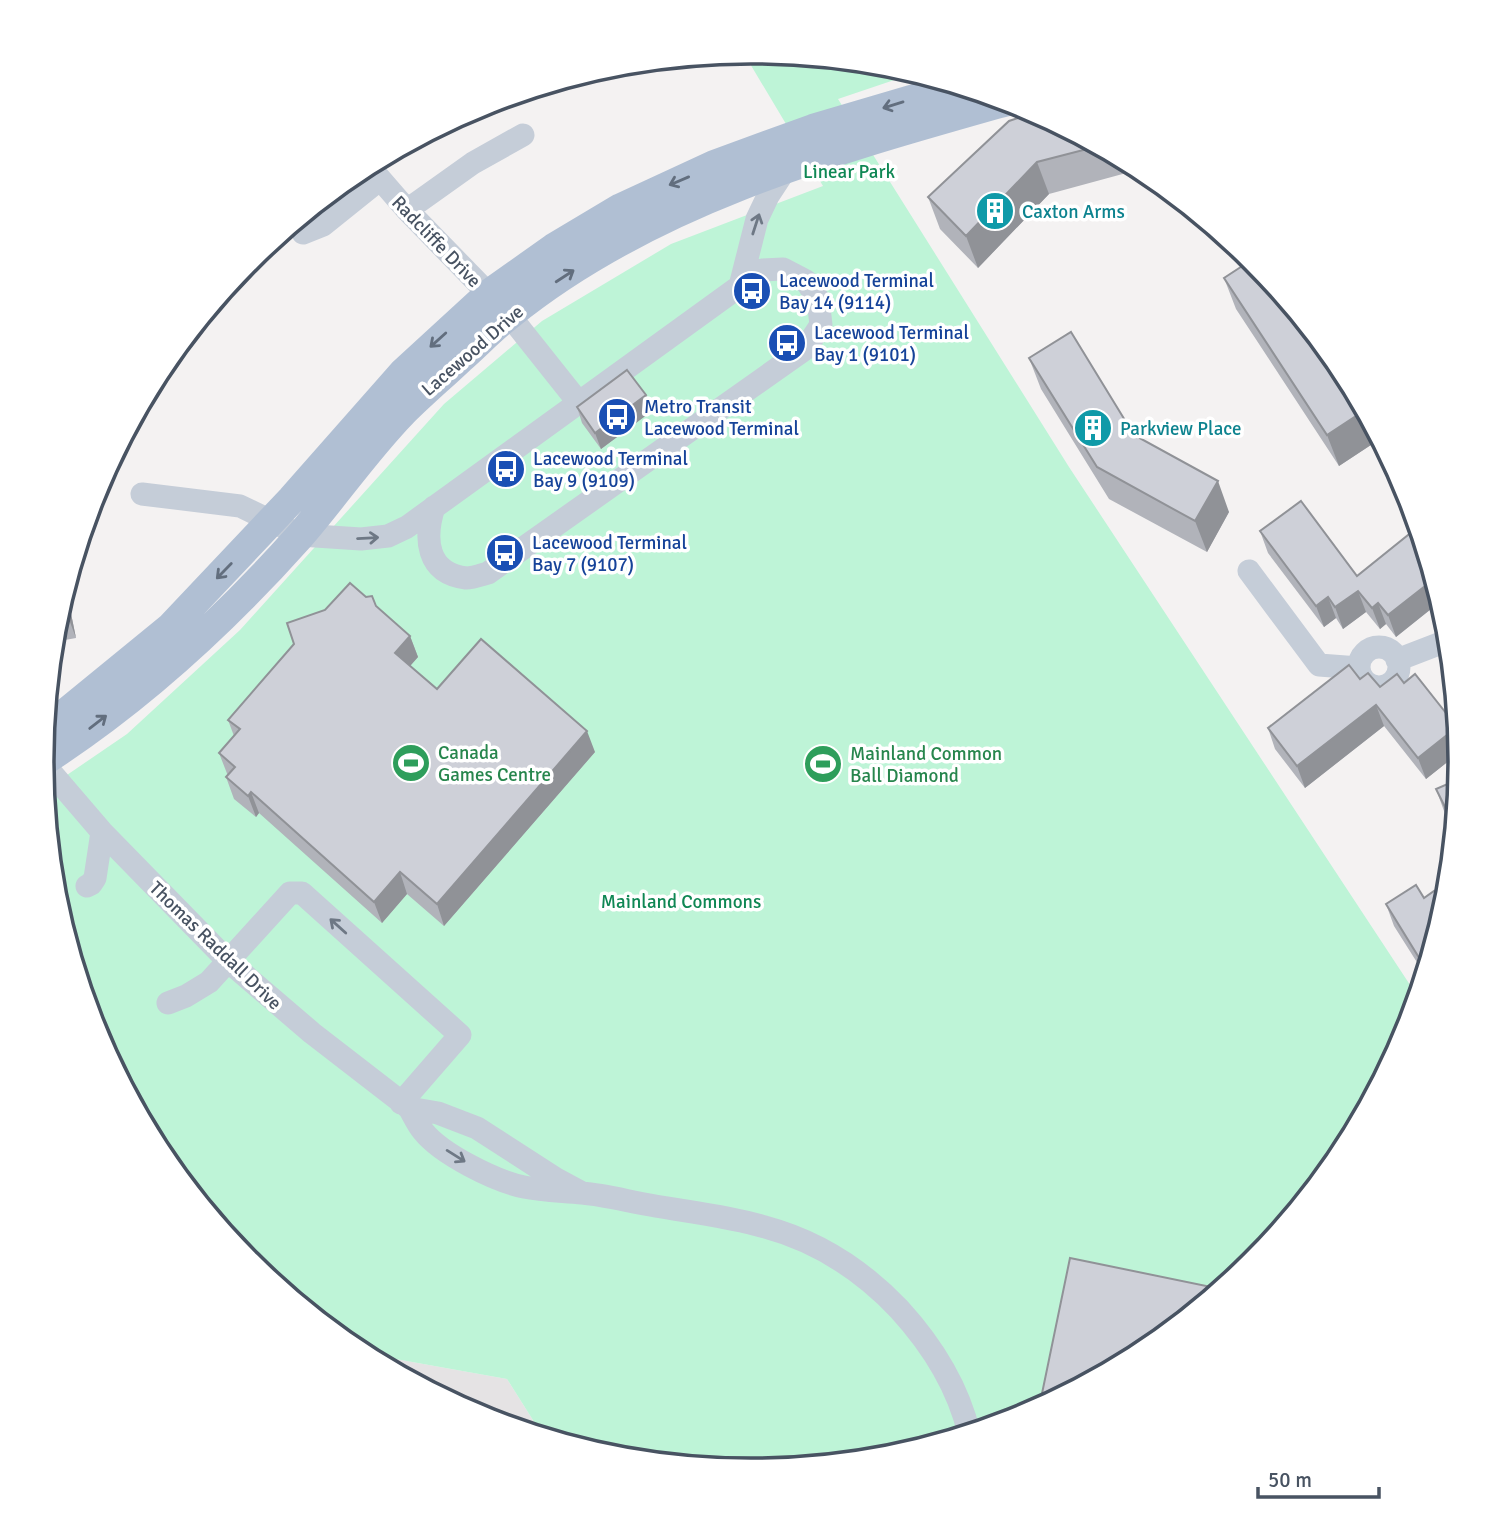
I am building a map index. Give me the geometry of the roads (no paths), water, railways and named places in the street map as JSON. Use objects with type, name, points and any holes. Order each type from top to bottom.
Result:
[{"type":"main road","name":"Lacewood Drive","points":[[54,754],[167,668],[262,578],[402,413],[499,304],[554,248],[621,208],[715,165],[813,129],[942,91]]},
{"type":"main road","name":"Lacewood Drive","points":[[56,721],[171,627],[271,522],[404,372],[499,304],[566,274],[673,214],[787,167],[989,106]]},
{"type":"street","points":[[407,210],[473,163],[523,135]]},
{"type":"street","points":[[740,286],[757,219],[787,167]]},
{"type":"street","name":"Radcliffe Drive","points":[[374,175],[499,304],[579,402]]},
{"type":"street","points":[[303,233],[323,225],[367,179]]},
{"type":"street","points":[[142,494],[240,506],[300,535],[361,539],[388,536],[407,527],[434,507],[579,402],[762,270],[783,269],[806,281],[818,299],[821,325],[805,349],[488,573],[467,578],[446,572],[433,558],[428,540],[428,525],[434,507]]},
{"type":"street","points":[[1249,571],[1319,665],[1359,668],[1364,655],[1375,648],[1389,650],[1397,660],[1438,644]]},
{"type":"street","name":"Thomas Raddall Drive","points":[[55,777],[102,832],[229,961],[312,1033],[405,1105],[424,1133],[448,1152],[484,1174],[521,1187],[582,1193],[765,1227],[815,1245],[855,1269],[887,1296],[926,1342],[953,1389],[966,1424]]},
{"type":"street","points":[[87,886],[95,878],[102,832]]},
{"type":"street","points":[[168,1003],[209,982],[290,893],[302,893],[460,1035],[405,1105]]},
{"type":"street","name":"Thomas Raddall Drive","points":[[405,1105],[438,1113],[477,1128],[582,1193]]},
{"type":"place","name":"Caxton Arms","points":[[995,211]]},
{"type":"place","name":"Lacewood Terminal Bay 14 (9114)","points":[[752,291]]},
{"type":"place","name":"Lacewood Terminal Bay 1 (9101)","points":[[787,343]]},
{"type":"place","name":"Metro Transit Lacewood Terminal","points":[[617,417]]},
{"type":"place","name":"Parkview Place","points":[[1093,428]]},
{"type":"place","name":"Lacewood Terminal Bay 9 (9109)","points":[[506,469]]},
{"type":"place","name":"Lacewood Terminal Bay 7 (9107)","points":[[505,553]]},
{"type":"place","name":"Canada Games Centre","points":[[411,763]]},
{"type":"place","name":"Mainland Common Ball Diamond","points":[[823,764]]},
{"type":"park label","name":"Linear Park","points":[[849,171]]},
{"type":"park label","name":"Mainland Commons","points":[[681,901]]}]
